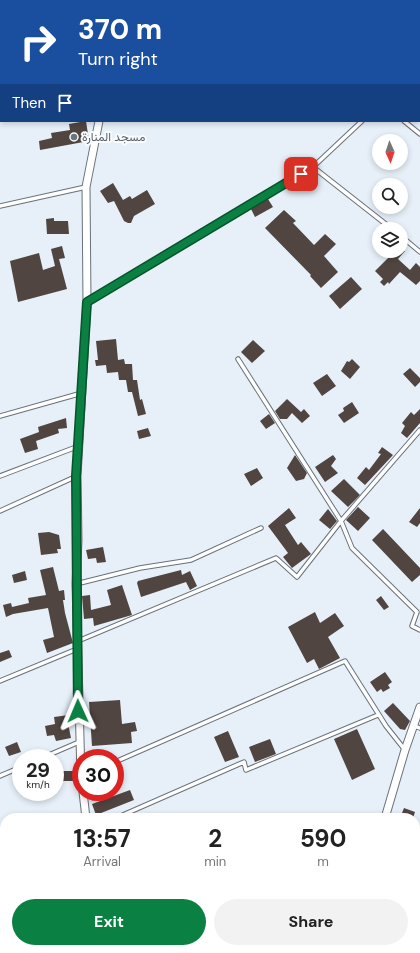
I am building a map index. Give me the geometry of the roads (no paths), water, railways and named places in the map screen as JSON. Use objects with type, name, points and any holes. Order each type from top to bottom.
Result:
[{"type":"street","points":[[79,749],[76,584],[78,540],[76,476],[83,392],[87,302],[86,187],[99,122]]},
{"type":"street","points":[[386,813],[405,750],[417,727],[420,707]]},
{"type":"street","points":[[84,801],[85,813]]},
{"type":"lane","points":[[87,302],[313,166],[361,122]]},
{"type":"lane","points":[[405,122],[420,134]]},
{"type":"lane","points":[[313,166],[383,222]]},
{"type":"lane","points":[[0,206],[86,187]]},
{"type":"lane","points":[[408,242],[420,252]]},
{"type":"lane","points":[[238,359],[342,521],[352,548],[417,612],[412,626],[420,630]]},
{"type":"lane","points":[[0,416],[83,392]]},
{"type":"lane","points":[[78,641],[276,558],[297,577],[342,521],[420,430]]},
{"type":"lane","points":[[0,476],[79,446]]},
{"type":"lane","points":[[0,511],[76,476]]},
{"type":"lane","points":[[76,584],[140,568],[191,560],[261,528]]},
{"type":"lane","points":[[0,681],[77,649]]},
{"type":"lane","points":[[124,758],[345,661],[378,715],[405,750]]},
{"type":"lane","points":[[127,813],[244,762],[246,770],[378,715]]},
{"type":"lane","points":[[63,749],[79,742]]},
{"type":"lane","points":[[0,776],[12,771]]},
{"type":"place","name":"مسجد المنارة","points":[[74,137]]}]
